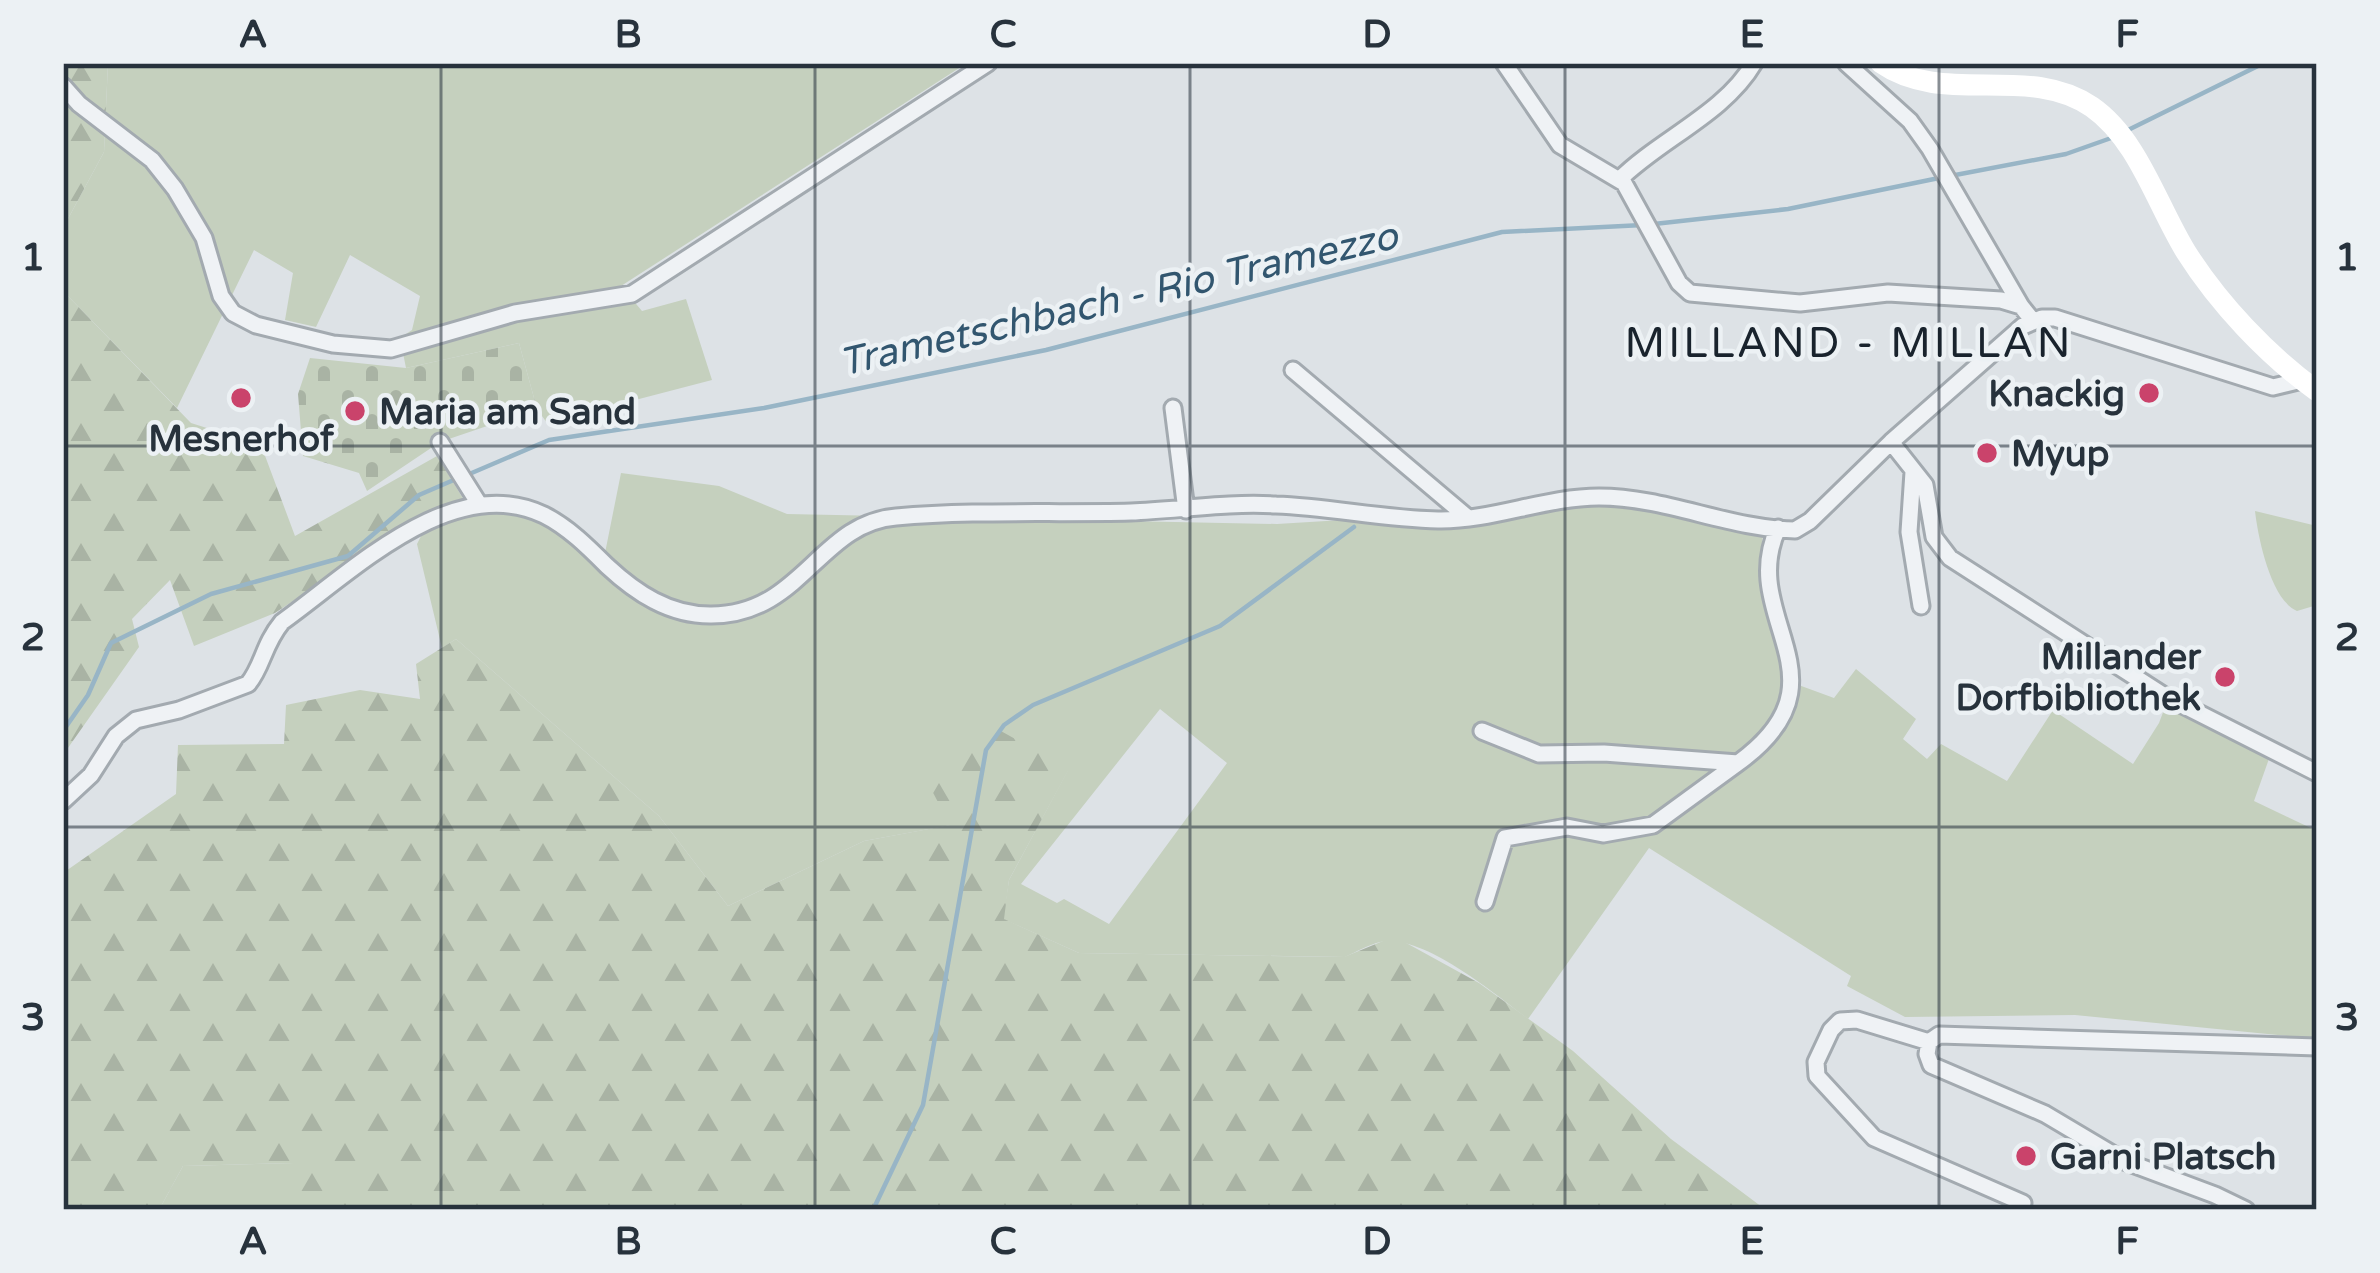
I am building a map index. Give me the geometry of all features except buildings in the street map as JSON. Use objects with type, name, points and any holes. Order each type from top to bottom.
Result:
[{"type":"street","points":[[63,86],[79,104],[152,160],[175,189],[204,238],[221,296],[233,313],[256,325],[334,344],[391,349],[514,314],[632,294],[988,63]]},
{"type":"street","points":[[1504,63],[1560,145],[1619,179],[1679,283],[1690,293],[1800,303],[1922,294],[2021,306]]},
{"type":"street","points":[[1619,179],[1729,94],[1754,63]]},
{"type":"street","points":[[1846,63],[1910,122],[2033,321]]},
{"type":"street","points":[[1881,63],[1912,78],[1943,83],[2050,87],[2092,107],[2120,134],[2208,282],[2279,361],[2309,386]]},
{"type":"street","points":[[63,801],[136,720],[248,684],[268,638],[282,622],[416,526],[476,499],[542,514],[564,527],[631,588],[668,609],[709,615],[768,603],[853,530],[888,518],[959,512],[1278,505],[1441,520],[1597,497],[1795,530],[2033,321],[2055,318],[2272,387],[2309,386]]},
{"type":"street","points":[[1293,370],[1467,517]]},
{"type":"street","points":[[1173,408],[1186,510]]},
{"type":"street","points":[[1891,442],[1925,485],[1934,537],[1950,558],[2175,702],[2317,772]]},
{"type":"street","points":[[445,449],[476,499]]},
{"type":"street","points":[[1913,472],[1909,532],[1921,606]]},
{"type":"street","points":[[1485,902],[1505,838],[1567,827],[1603,834],[1653,825],[1738,764],[1779,726],[1789,704],[1790,661],[1766,570],[1778,528]]},
{"type":"street","points":[[1483,731],[1539,754],[1604,753],[1738,764]]},
{"type":"street","points":[[1929,1042],[1857,1020],[1840,1022],[1831,1030],[1816,1062],[1817,1076],[1874,1138],[2024,1203]]},
{"type":"street","points":[[2246,1210],[2124,1161],[2045,1114],[1951,1076],[1931,1065],[1929,1042],[1939,1035],[2317,1047]]},
{"type":"green space","points":[[63,63],[108,63],[104,152],[63,228]]},
{"type":"green space","points":[[108,63],[967,63],[621,286],[642,311],[686,299],[712,380],[547,423],[537,409],[519,343],[406,368],[400,338],[412,330],[420,296],[350,255],[316,327],[285,320],[293,273],[254,250],[177,408],[63,291],[63,228],[104,152]]},
{"type":"green space","points":[[63,291],[191,423],[261,445],[295,536],[437,456],[464,500],[419,517],[275,613],[194,646],[170,580],[132,619],[139,647],[63,755]]},
{"type":"green space","points":[[519,343],[537,409],[440,442],[367,491],[359,473],[303,456],[298,394],[310,358],[406,368]]},
{"type":"green space","points":[[621,473],[719,486],[787,514],[1277,524],[1606,504],[1763,534],[1759,568],[1785,680],[1834,698],[1856,669],[1916,719],[1903,739],[1927,759],[1941,744],[2007,781],[2053,710],[2133,764],[2167,702],[2270,756],[2254,801],[2317,831],[2317,1039],[2075,1015],[1905,1017],[1847,986],[1851,976],[1649,848],[1528,1019],[1437,956],[1397,942],[1376,943],[1345,957],[1079,953],[1003,919],[1009,880],[1068,770],[951,825],[864,841],[728,906],[659,816],[456,639],[442,648],[417,544],[424,530],[481,510],[529,516],[605,553]],"holes":[[[1160,709],[1227,763],[1109,924],[1064,899],[1057,903],[1021,884]]]},
{"type":"green space","points":[[2255,511],[2317,526],[2317,605],[2297,611],[2280,595],[2263,552]]},
{"type":"green space","points":[[456,639],[659,816],[728,906],[864,841],[950,825],[918,764],[981,720],[1069,769],[1009,880],[1004,919],[1079,953],[1344,957],[1399,939],[1479,983],[1573,1051],[1671,1139],[1766,1210],[293,1210],[293,1163],[183,1166],[159,1210],[63,1210],[63,873],[176,794],[178,745],[284,744],[286,705],[360,690],[420,699],[416,664]]},
{"type":"green space","points":[[294,1163],[293,1210],[159,1210],[183,1166]]},
{"type":"waterway","name":"Trametschbach - Rio Tramezzo","points":[[2124,132],[2264,63]]},
{"type":"waterway","name":"Trametschbach - Rio Tramezzo","points":[[1950,176],[2066,154],[2114,137]]},
{"type":"waterway","name":"Trametschbach - Rio Tramezzo","points":[[1654,224],[1788,209],[1939,178]]},
{"type":"waterway","name":"Trametschbach - Rio Tramezzo","points":[[467,475],[549,440],[764,408],[1046,350],[1502,232],[1643,225]]},
{"type":"waterway","name":"Trametschbach - Rio Tramezzo","points":[[63,731],[88,695],[111,643],[211,594],[348,556],[419,495],[456,479]]},
{"type":"waterway","points":[[873,1210],[923,1105],[986,750],[1004,725],[1033,705],[1220,626],[1354,527]]},
{"type":"place","name":"Knackig","points":[[2149,393]]},
{"type":"place","name":"Mesnerhof","points":[[241,398]]},
{"type":"place","name":"Maria am Sand","points":[[355,411]]},
{"type":"place","name":"Myup","points":[[1987,453]]},
{"type":"place","name":"Millander Dorfbibliothek","points":[[2225,677]]},
{"type":"place","name":"Garni Platsch","points":[[2026,1156]]},
{"type":"district","name":"MILLAND - MILLAN","points":[[1849,342]]}]
